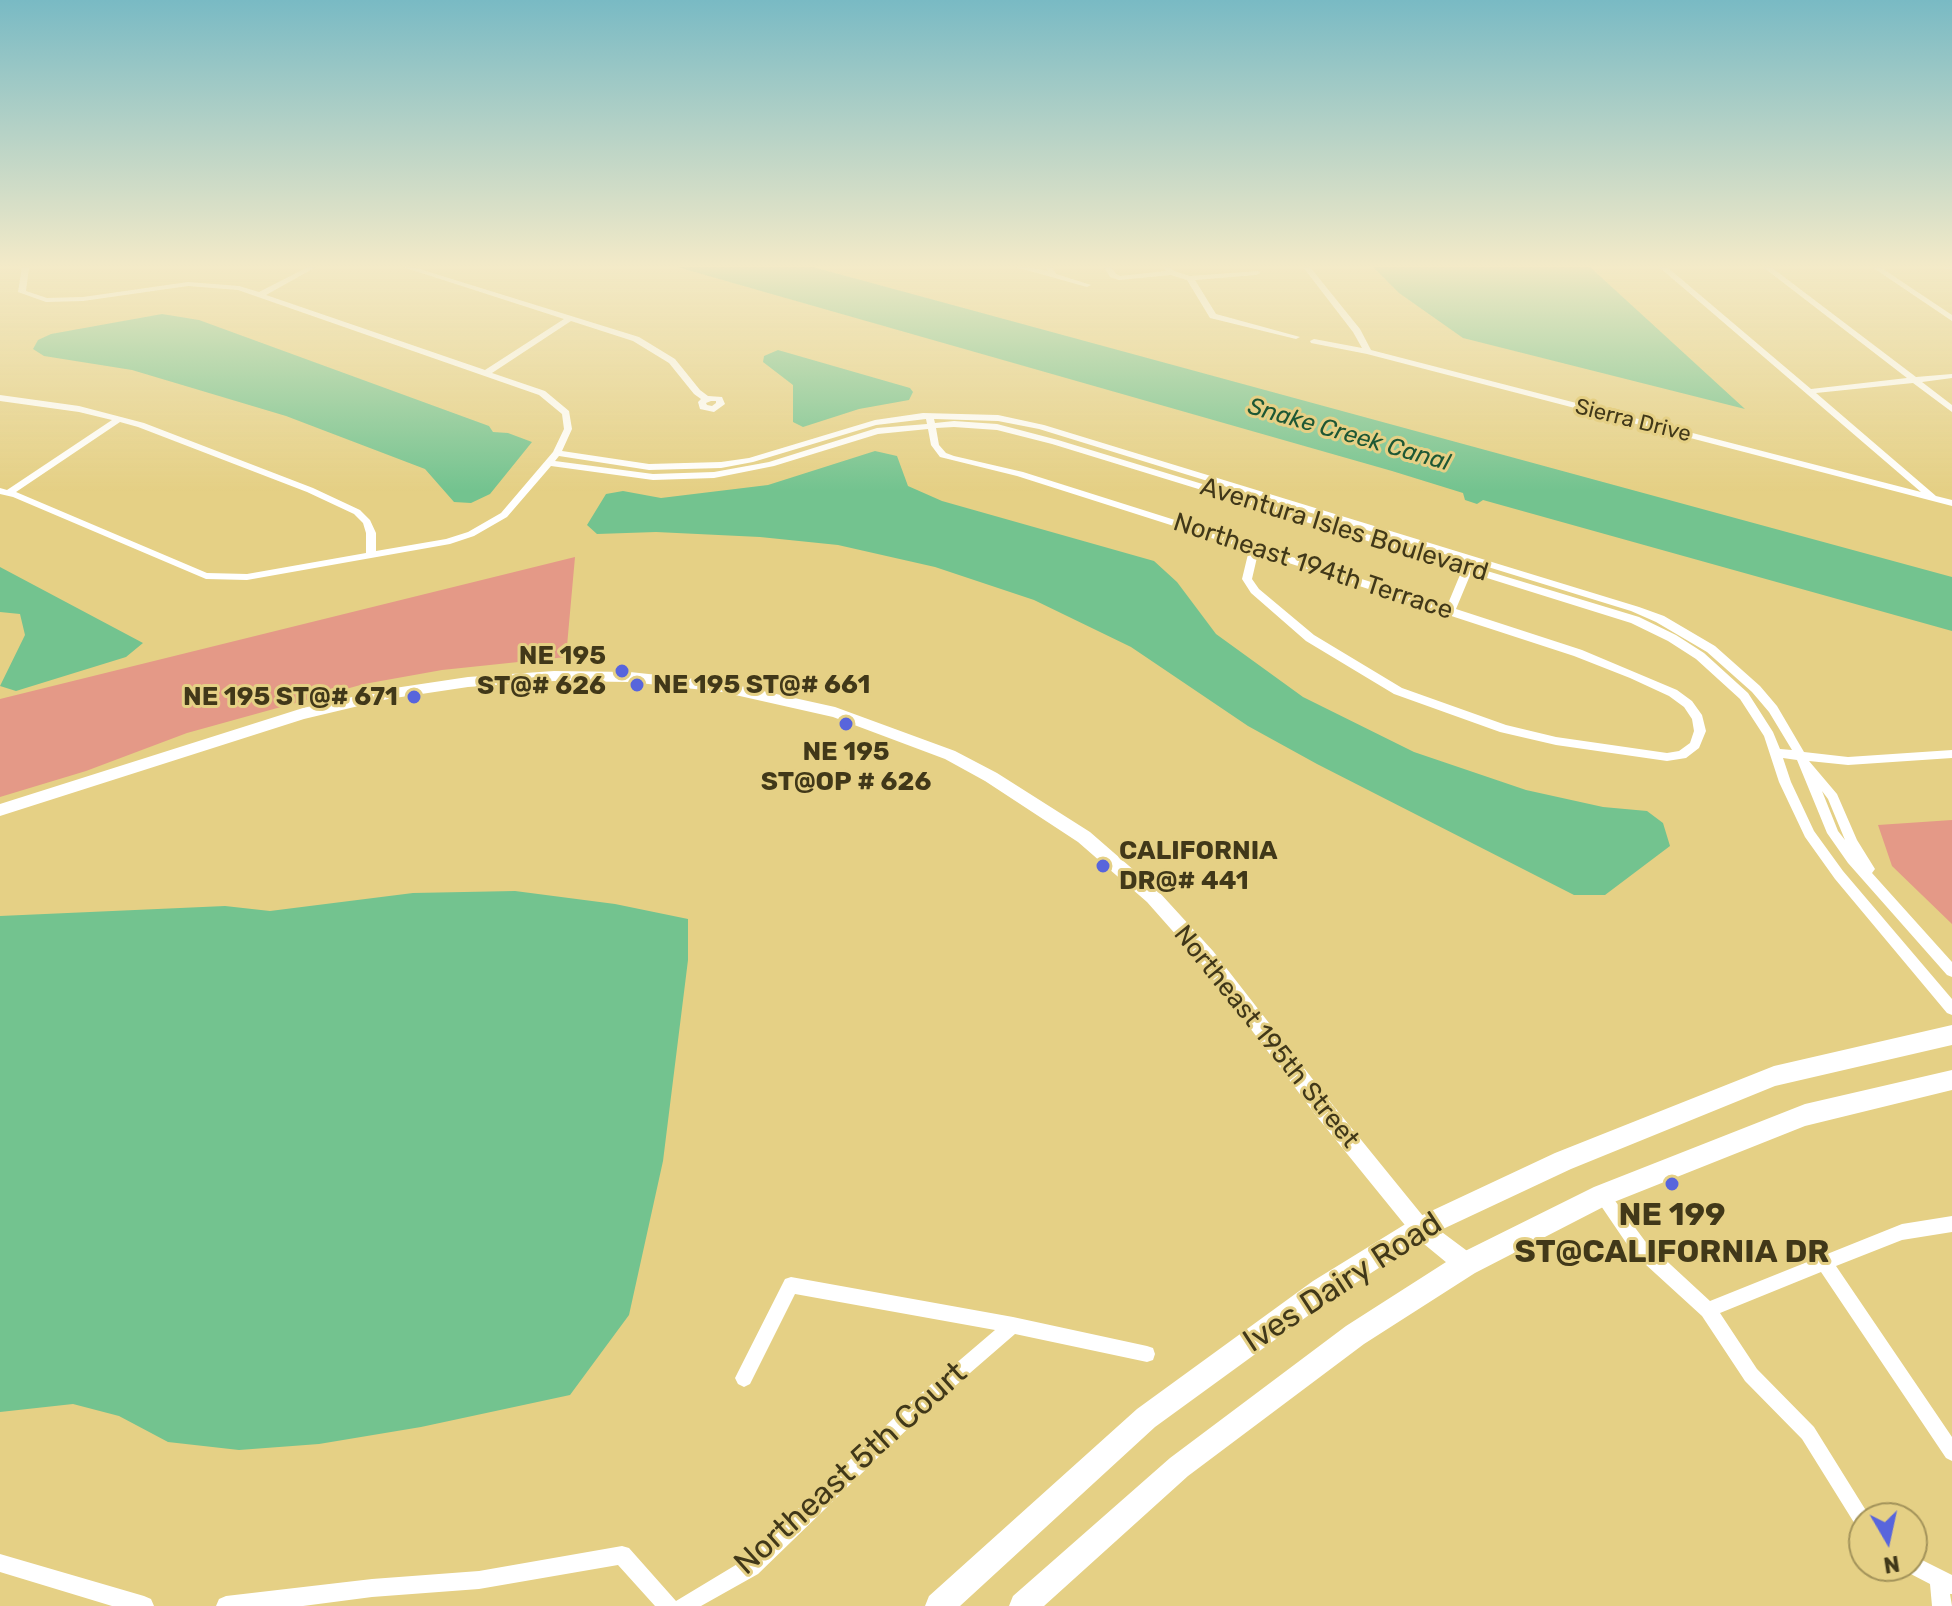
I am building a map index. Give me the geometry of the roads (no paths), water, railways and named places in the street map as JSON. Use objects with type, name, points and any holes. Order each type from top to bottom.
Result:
[{"type":"main road","name":"Ives Dairy Road","points":[[945,1604],[1146,1418],[1322,1290],[1420,1228],[1563,1161],[1774,1076],[1952,1035]]},
{"type":"main road","name":"Ives Dairy Road","points":[[1023,1606],[1179,1467],[1355,1335],[1466,1264],[1602,1195],[1805,1115],[1952,1080]]},
{"type":"street","points":[[4,492],[206,576],[264,575],[447,542],[504,515],[557,453],[565,438],[568,420],[552,399],[396,342]]},
{"type":"street","points":[[486,373],[534,342]]},
{"type":"street","points":[[639,342],[650,346],[683,371],[697,392],[707,399]]},
{"type":"street","name":"Sierra Drive","points":[[1319,342],[1368,352],[1952,503]]},
{"type":"street","points":[[1363,342],[1368,352]]},
{"type":"street","points":[[1753,342],[1934,499]]},
{"type":"street","points":[[1864,342],[1952,409]]},
{"type":"street","points":[[1812,391],[1952,376]]},
{"type":"street","points":[[0,398],[79,409],[176,436],[357,512],[367,522],[371,533],[371,556]]},
{"type":"street","points":[[4,492],[119,419]]},
{"type":"street","name":"Aventura Isles Boulevard","points":[[549,463],[653,477],[714,475],[771,464],[877,431],[930,420]]},
{"type":"street","name":"Aventura Isles Boulevard","points":[[557,453],[649,467],[721,465],[750,460],[875,423],[930,420],[997,427],[1635,609],[1682,631],[1711,649],[1756,689],[1833,797],[1852,842],[1886,895],[1952,971]]},
{"type":"street","name":"Northeast 194th Terrace","points":[[930,420],[935,445],[943,455],[1020,474],[1450,611],[1583,655],[1654,684],[1688,704],[1698,718],[1700,731],[1695,745],[1682,755],[1667,757],[1556,741],[1504,729],[1398,691],[1310,638],[1255,591],[1247,579],[1254,549]]},
{"type":"street","points":[[1450,611],[1471,564]]},
{"type":"street","name":"Aventura Isles Boulevard","points":[[1471,564],[1603,609],[1672,638],[1700,656],[1744,696],[1761,718],[1798,812],[1818,847],[1952,1009]]},
{"type":"street","name":"Northeast 195th Street","points":[[0,810],[303,714],[388,694],[468,682],[554,676],[630,677],[722,687],[835,712],[950,755],[991,777],[1084,837],[1153,897],[1207,957],[1420,1228],[1466,1264]]},
{"type":"street","points":[[1775,753],[1848,761],[1952,754]]},
{"type":"street","points":[[1602,1195],[1639,1247],[1708,1310],[1751,1375],[1808,1433],[1851,1502]]},
{"type":"street","points":[[1708,1310],[1902,1232],[1952,1224]]},
{"type":"street","points":[[1824,1262],[1952,1452]]},
{"type":"street","points":[[744,1378],[791,1285],[1013,1325],[1147,1354]]},
{"type":"street","name":"Northeast 5th Court","points":[[683,1606],[751,1567],[919,1406],[1013,1325]]},
{"type":"street","points":[[226,1606],[372,1588],[479,1580],[622,1555],[668,1606]]},
{"type":"street","points":[[0,1563],[144,1606]]},
{"type":"street","points":[[1928,1573],[1946,1583],[1942,1606]]},
{"type":"water","points":[[37,342],[259,342],[489,426],[493,432],[508,433],[532,442],[490,494],[471,503],[454,502],[425,469],[286,416],[132,370],[44,356],[33,349]]},
{"type":"water","name":"Snake Creek Canal","points":[[940,342],[1088,342],[1952,577],[1952,631],[1483,500],[1477,504],[1465,500],[1463,493]]},
{"type":"water","points":[[1479,342],[1672,342],[1745,409]]},
{"type":"water","points":[[778,350],[910,388],[913,392],[909,400],[859,409],[803,427],[793,422],[793,385],[763,362],[764,356]]},
{"type":"water","points":[[875,451],[897,456],[908,486],[942,501],[1154,561],[1177,582],[1216,634],[1303,697],[1414,752],[1526,790],[1603,807],[1647,811],[1663,823],[1670,846],[1605,895],[1574,895],[1317,764],[1248,726],[1131,647],[1034,600],[935,567],[838,545],[760,537],[656,532],[597,534],[587,525],[606,494],[623,491],[661,498],[768,485]]},
{"type":"water","points":[[0,567],[143,643],[126,657],[16,691],[0,686],[25,635],[20,614],[0,612]]},
{"type":"water","points":[[515,891],[615,904],[688,919],[688,960],[663,1161],[629,1315],[570,1395],[421,1427],[319,1444],[239,1450],[168,1442],[119,1416],[73,1404],[0,1412],[0,916],[225,906],[270,911],[413,893]]},
{"type":"place","name":"NE 195 ST@# 626","points":[[622,671]]},
{"type":"place","name":"NE 195 ST@# 661","points":[[637,685]]},
{"type":"place","name":"NE 195 ST@# 671","points":[[414,697]]},
{"type":"place","name":"NE 195 ST@OP # 626","points":[[846,724]]},
{"type":"place","name":"CALIFORNIA DR@# 441","points":[[1103,866]]},
{"type":"place","name":"NE 199 ST@CALIFORNIA DR","points":[[1672,1184]]}]
